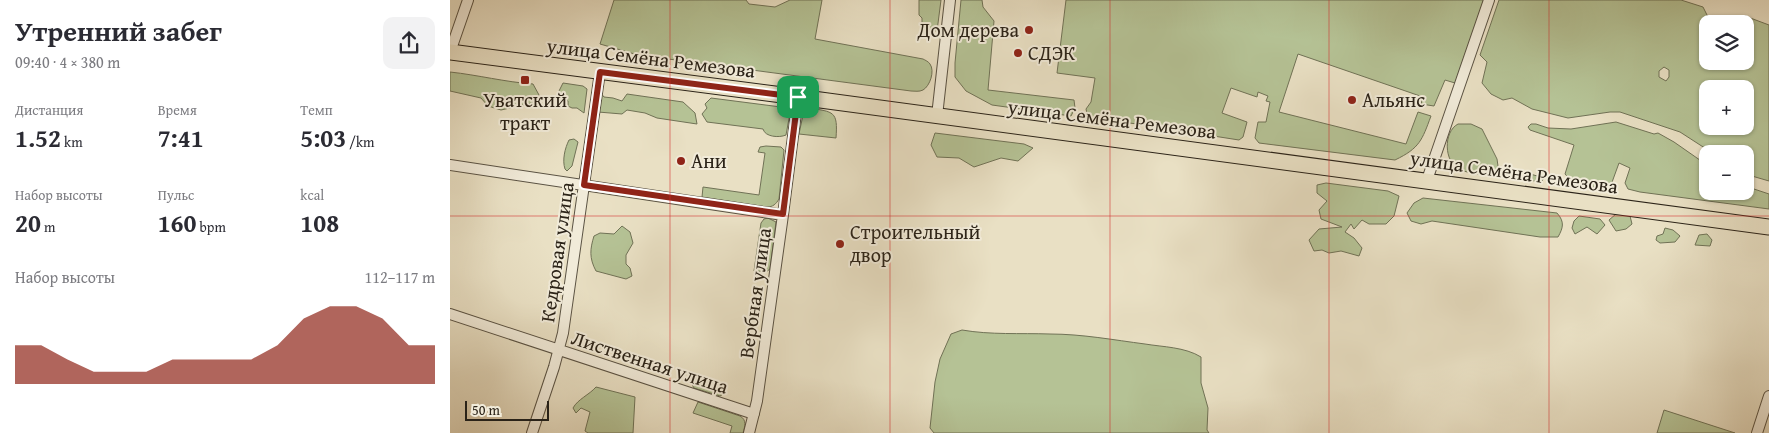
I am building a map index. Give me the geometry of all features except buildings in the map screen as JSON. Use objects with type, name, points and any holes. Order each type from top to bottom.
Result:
[{"type":"main road","name":"улица Семёна Ремезова","points":[[450,52],[1427,180],[1769,227]]},
{"type":"street","points":[[450,52],[468,0]]},
{"type":"street","points":[[936,116],[950,0]]},
{"type":"street","points":[[1427,180],[1488,0]]},
{"type":"street","name":"Кедровая улица","points":[[532,433],[563,333],[600,72]]},
{"type":"street","name":"Вербная улица","points":[[749,433],[754,414],[798,97]]},
{"type":"street","points":[[450,165],[783,214]]},
{"type":"street","name":"Лиственная улица","points":[[450,314],[754,414]]},
{"type":"street","points":[[1757,433],[1769,396]]},
{"type":"green space","points":[[614,0],[746,0],[749,4],[775,7],[790,0],[822,0],[815,39],[923,59],[931,67],[931,78],[923,90],[911,91],[638,55],[600,44]]},
{"type":"green space","points":[[919,0],[941,0],[937,31],[930,30],[922,22],[922,18],[919,15]]},
{"type":"green space","points":[[961,0],[982,0],[983,7],[994,21],[988,90],[1074,100],[1075,108],[1071,116],[992,105],[966,91],[955,77]]},
{"type":"green space","points":[[1066,0],[1484,0],[1455,83],[1445,80],[1434,106],[1421,104],[1423,97],[1298,54],[1279,112],[1406,144],[1418,112],[1431,116],[1425,131],[1415,147],[1395,160],[1259,143],[1255,138],[1258,122],[1266,122],[1270,102],[1266,101],[1268,96],[1258,92],[1257,97],[1231,88],[1222,113],[1247,122],[1243,137],[1239,140],[1207,135],[1203,132],[1088,118],[1086,109],[1091,102],[1095,78],[1057,73]]},
{"type":"green space","points":[[1499,0],[1681,0],[1703,7],[1707,15],[1699,15],[1699,70],[1754,70],[1754,19],[1769,25],[1769,181],[1754,177],[1754,145],[1700,145],[1680,132],[1620,112],[1568,118],[1532,109],[1512,98],[1503,100],[1491,94],[1482,83],[1487,62],[1480,55]],"holes":[[[1664,67],[1669,70],[1669,77],[1666,81],[1659,77],[1659,71]]]},
{"type":"green space","points":[[450,72],[533,84],[539,95],[536,102],[501,110],[488,106],[481,98],[450,91]]},
{"type":"green space","points":[[563,83],[583,86],[587,89],[584,113],[577,108],[568,106],[568,101],[563,99],[559,91]]},
{"type":"green space","points":[[600,92],[604,97],[622,101],[627,94],[683,102],[695,113],[697,124],[657,118],[645,113],[627,110],[622,114],[598,112]]},
{"type":"green space","points":[[711,98],[788,109],[790,113],[786,135],[773,136],[766,134],[763,129],[707,122],[702,114],[707,108],[705,104]]},
{"type":"green space","points":[[809,108],[833,114],[836,122],[836,138],[799,134],[803,115]]},
{"type":"green space","points":[[1616,122],[1654,134],[1658,133],[1699,159],[1699,200],[1628,189],[1625,183],[1630,168],[1619,163],[1611,185],[1606,187],[1586,186],[1574,181],[1565,174],[1574,145],[1530,130],[1528,127],[1531,124],[1536,124],[1548,128],[1571,129]]},
{"type":"green space","points":[[1458,124],[1471,124],[1482,129],[1497,159],[1498,166],[1495,174],[1463,171],[1450,160],[1447,147],[1448,140],[1453,128]]},
{"type":"green space","points":[[935,133],[1024,144],[1033,148],[1018,161],[1001,158],[974,167],[959,158],[937,157],[931,145]]},
{"type":"green space","points":[[574,139],[578,142],[572,166],[567,171],[564,162],[565,150],[569,140]]},
{"type":"green space","points":[[760,147],[781,147],[784,150],[779,199],[774,205],[767,207],[702,197],[703,187],[759,195],[765,153],[758,152]]},
{"type":"green space","points":[[1530,174],[1541,177],[1543,179],[1542,182],[1527,180],[1524,177]]},
{"type":"green space","points":[[1326,183],[1388,191],[1399,196],[1394,216],[1386,224],[1369,224],[1362,220],[1354,229],[1351,224],[1345,232],[1354,238],[1362,248],[1359,256],[1341,251],[1329,253],[1322,250],[1314,251],[1309,240],[1319,229],[1342,227],[1321,219],[1319,210],[1327,201],[1317,193],[1317,185]]},
{"type":"green space","points":[[1754,189],[1769,194],[1769,209],[1701,200],[1754,200]]},
{"type":"green space","points":[[1423,198],[1557,213],[1562,222],[1562,228],[1558,237],[1540,237],[1432,221],[1421,224],[1411,221],[1407,213],[1414,203]]},
{"type":"green space","points":[[1616,214],[1630,216],[1632,224],[1626,229],[1616,231],[1609,220]]},
{"type":"green space","points":[[1579,216],[1600,219],[1605,225],[1597,234],[1587,227],[1575,234],[1572,228],[1574,221]]},
{"type":"green space","points":[[768,218],[776,222],[770,269],[766,272],[754,271],[761,223],[764,219]]},
{"type":"green space","points":[[622,226],[630,232],[633,243],[626,255],[626,264],[630,268],[632,276],[626,279],[596,271],[591,253],[594,236],[600,233],[614,234]]},
{"type":"green space","points":[[1665,228],[1673,230],[1680,236],[1675,242],[1660,243],[1656,240],[1657,236],[1663,234]]},
{"type":"green space","points":[[1707,234],[1712,240],[1710,246],[1695,245],[1699,235]]},
{"type":"green space","points":[[962,330],[1086,336],[1188,351],[1201,357],[1201,383],[1208,408],[1207,430],[1209,433],[934,433],[930,428],[935,382],[940,359],[951,334]]},
{"type":"green space","points":[[694,375],[726,385],[725,393],[720,396],[694,388],[691,383]]},
{"type":"green space","points":[[596,387],[635,397],[633,433],[588,433],[585,431],[590,412],[581,408],[576,413],[573,408]]},
{"type":"green space","points":[[698,402],[740,416],[745,421],[743,433],[730,433],[732,426],[693,413]]},
{"type":"green space","points":[[1664,410],[1735,433],[1657,433]]},
{"type":"place","name":"Дом дерева","points":[[1029,30]]},
{"type":"place","name":"СДЭК","points":[[1018,53]]},
{"type":"place","name":"Уватский тракт","points":[[525,80]]},
{"type":"place","name":"Альянс","points":[[1352,100]]},
{"type":"place","name":"Ани","points":[[681,161]]},
{"type":"place","name":"Строительный двор","points":[[840,244]]},
{"type":"route","points":[[600,72],[798,97],[783,214],[584,185],[600,72]]}]
